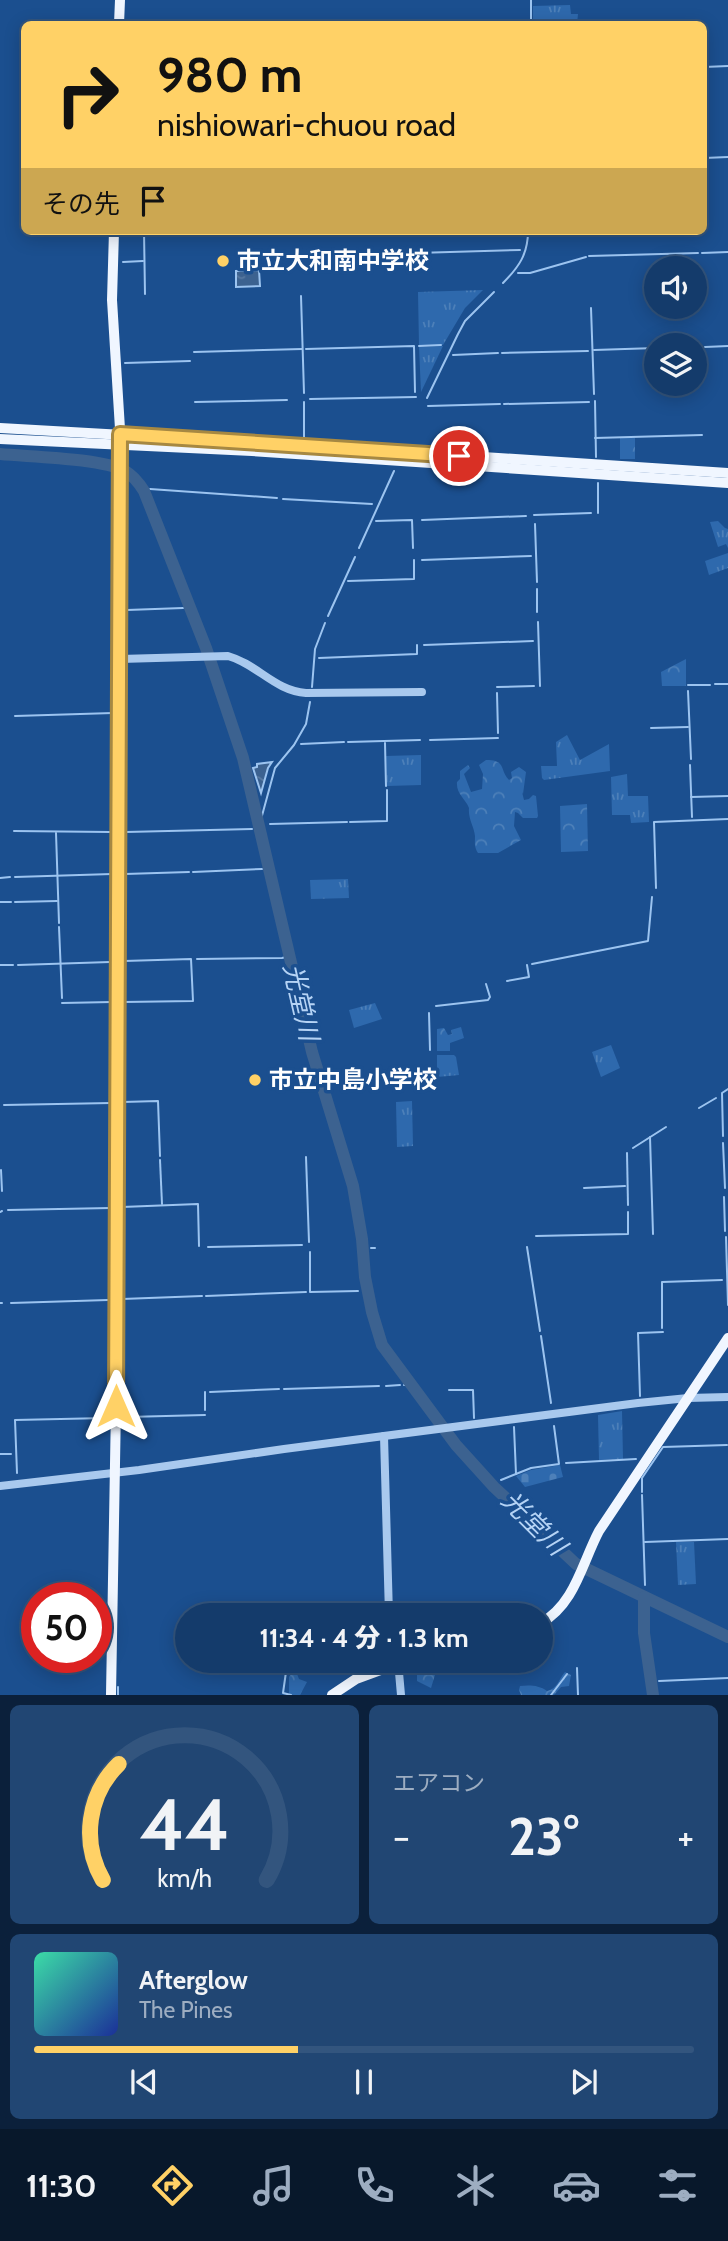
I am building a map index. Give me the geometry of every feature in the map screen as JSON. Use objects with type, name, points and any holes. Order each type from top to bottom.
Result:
[{"type":"main road","points":[[120,0],[120,21]]},
{"type":"main road","points":[[111,1695],[115,1472],[121,469],[113,300],[114,235]]},
{"type":"main road","points":[[0,428],[252,451],[728,483]]},
{"type":"main road","points":[[0,439],[121,440],[728,474]]},
{"type":"main road","points":[[553,1614],[568,1599],[611,1512],[728,1338]]},
{"type":"main road","points":[[332,1695],[371,1673]]},
{"type":"street","points":[[120,659],[209,656],[238,659],[290,691],[306,693],[422,692]]},
{"type":"street","points":[[0,1486],[450,1427],[688,1398],[728,1396]]},
{"type":"street","points":[[384,1436],[389,1603]]},
{"type":"street","points":[[400,1673],[401,1695]]},
{"type":"green space","points":[[570,5],[571,14],[578,14],[577,21],[533,21],[533,6]]},
{"type":"green space","points":[[483,290],[465,308],[443,345],[419,345],[418,292]]},
{"type":"green space","points":[[443,346],[421,392],[419,347]]},
{"type":"green space","points":[[620,438],[635,438],[635,459],[620,459]]},
{"type":"green space","points":[[718,521],[728,529],[728,548],[726,544],[718,547],[710,522]]},
{"type":"green space","points":[[728,553],[728,568],[709,575],[705,561]]},
{"type":"green space","points":[[686,659],[686,686],[662,686],[661,672]]},
{"type":"green space","points":[[567,735],[580,760],[609,744],[610,771],[544,780],[541,766],[557,766],[556,742]]},
{"type":"green space","points":[[421,755],[421,785],[387,786],[386,756]]},
{"type":"green space","points":[[486,760],[500,764],[509,780],[512,778],[511,772],[519,767],[526,772],[523,794],[522,792],[524,800],[536,796],[537,818],[523,818],[515,812],[514,826],[521,840],[498,853],[478,853],[469,808],[457,786],[460,771],[468,765],[470,768],[464,774],[471,792],[482,789],[483,774],[479,765]]},
{"type":"green space","points":[[627,774],[628,796],[648,796],[649,822],[631,823],[630,815],[612,815],[611,777]]},
{"type":"green space","points":[[587,804],[588,851],[561,852],[560,806]]},
{"type":"green space","points":[[348,879],[349,898],[311,899],[310,880]]},
{"type":"green space","points":[[375,1003],[382,1019],[354,1028],[349,1010]]},
{"type":"green space","points":[[461,1027],[464,1038],[450,1043],[450,1051],[437,1051],[437,1029],[444,1028],[448,1035],[452,1034],[451,1030]]},
{"type":"green space","points":[[611,1045],[620,1068],[601,1077],[592,1052]]},
{"type":"green space","points":[[437,1055],[454,1055],[459,1075],[437,1077]]},
{"type":"green space","points":[[412,1101],[413,1146],[397,1147],[396,1102]]},
{"type":"green space","points":[[622,1411],[623,1459],[599,1460],[598,1415]]},
{"type":"green space","points":[[560,1465],[563,1477],[525,1487],[516,1476],[531,1470]]},
{"type":"green space","points":[[676,1542],[694,1542],[696,1584],[678,1585]]},
{"type":"green space","points":[[565,1672],[571,1675],[569,1686],[561,1687],[554,1695],[521,1695],[520,1686],[551,1690]]},
{"type":"green space","points":[[292,1673],[297,1674],[299,1679],[307,1682],[300,1695],[289,1695],[289,1677]]},
{"type":"green space","points":[[417,1673],[435,1673],[431,1688],[417,1681]]},
{"type":"water","points":[[259,270],[260,286],[236,287],[236,271]]},
{"type":"water","points":[[272,762],[261,793],[253,768],[257,767],[257,764]]},
{"type":"waterway","points":[[531,0],[531,21]]},
{"type":"waterway","points":[[707,67],[728,66]]},
{"type":"waterway","points":[[707,158],[728,157]]},
{"type":"waterway","points":[[144,235],[145,294]]},
{"type":"waterway","points":[[503,283],[522,260],[528,235]]},
{"type":"waterway","points":[[416,253],[520,250]]},
{"type":"waterway","points":[[702,253],[728,252]]},
{"type":"waterway","points":[[306,257],[411,253]]},
{"type":"waterway","points":[[589,256],[698,253]]},
{"type":"waterway","points":[[518,273],[530,273],[586,257]]},
{"type":"waterway","points":[[123,262],[143,261]]},
{"type":"waterway","points":[[427,398],[465,321],[494,292]]},
{"type":"waterway","points":[[301,296],[304,393]]},
{"type":"waterway","points":[[591,308],[594,394]]},
{"type":"waterway","points":[[419,346],[441,345]]},
{"type":"waterway","points":[[306,349],[414,346],[415,392]]},
{"type":"waterway","points":[[707,347],[728,346]]},
{"type":"waterway","points":[[594,350],[644,348]]},
{"type":"waterway","points":[[194,352],[302,349]]},
{"type":"waterway","points":[[502,353],[588,351]]},
{"type":"waterway","points":[[453,355],[498,353]]},
{"type":"waterway","points":[[125,363],[190,361]]},
{"type":"waterway","points":[[310,399],[416,397]]},
{"type":"waterway","points":[[195,402],[287,400]]},
{"type":"waterway","points":[[595,401],[596,457]]},
{"type":"waterway","points":[[304,402],[304,438]]},
{"type":"waterway","points":[[504,404],[589,402]]},
{"type":"waterway","points":[[428,406],[500,404]]},
{"type":"waterway","points":[[595,438],[702,435]]},
{"type":"waterway","name":"光堂川","points":[[0,454],[100,463],[125,471],[144,491],[206,648],[243,758],[312,1052],[353,1186],[365,1277],[382,1345],[456,1445],[494,1487],[576,1564],[728,1637]]},
{"type":"waterway","points":[[359,548],[394,471]]},
{"type":"waterway","points":[[598,483],[598,513]]},
{"type":"waterway","points":[[150,489],[277,498]]},
{"type":"waterway","points":[[283,499],[372,504]]},
{"type":"waterway","points":[[534,515],[591,513]]},
{"type":"waterway","points":[[422,520],[526,516]]},
{"type":"waterway","points":[[376,521],[412,520],[413,548]]},
{"type":"waterway","points":[[535,524],[537,582]]},
{"type":"waterway","points":[[422,560],[531,556]]},
{"type":"waterway","points":[[328,616],[355,557]]},
{"type":"waterway","points":[[348,581],[414,579],[414,560]]},
{"type":"waterway","points":[[537,589],[537,612]]},
{"type":"waterway","points":[[127,610],[183,608]]},
{"type":"waterway","points":[[538,622],[540,686]]},
{"type":"waterway","points":[[312,687],[315,649],[325,623]]},
{"type":"waterway","points":[[424,645],[533,641]]},
{"type":"waterway","points":[[319,658],[417,654],[417,645]]},
{"type":"waterway","points":[[715,684],[728,684]]},
{"type":"waterway","points":[[688,685],[710,685]]},
{"type":"waterway","points":[[497,687],[534,686]]},
{"type":"waterway","points":[[688,691],[691,759]]},
{"type":"waterway","points":[[497,693],[498,733]]},
{"type":"waterway","points":[[260,823],[275,768],[294,745],[306,724],[310,702]]},
{"type":"waterway","points":[[15,716],[113,713]]},
{"type":"waterway","points":[[651,728],[688,727]]},
{"type":"waterway","points":[[430,740],[498,738]]},
{"type":"waterway","points":[[348,742],[420,740]]},
{"type":"waterway","points":[[301,744],[344,742]]},
{"type":"waterway","points":[[385,743],[386,786]]},
{"type":"waterway","points":[[690,765],[692,817]]},
{"type":"waterway","points":[[350,822],[387,821],[387,790]]},
{"type":"waterway","points":[[691,797],[728,796]]},
{"type":"waterway","points":[[656,888],[654,822],[728,819]]},
{"type":"waterway","points":[[270,824],[347,822]]},
{"type":"waterway","points":[[126,832],[252,829]]},
{"type":"waterway","points":[[14,831],[110,832]]},
{"type":"waterway","points":[[56,833],[59,923]]},
{"type":"waterway","points":[[193,872],[262,869]]},
{"type":"waterway","points":[[125,874],[189,872]]},
{"type":"waterway","points":[[15,877],[112,874]]},
{"type":"waterway","points":[[0,878],[10,877]]},
{"type":"waterway","points":[[532,964],[648,941],[652,897]]},
{"type":"waterway","points":[[15,902],[57,901]]},
{"type":"waterway","points":[[0,902],[11,902]]},
{"type":"waterway","points":[[59,927],[62,998]]},
{"type":"waterway","points":[[197,959],[290,956]]},
{"type":"waterway","points":[[124,961],[191,959],[193,1001],[124,1002]]},
{"type":"waterway","points":[[18,965],[110,962]]},
{"type":"waterway","points":[[0,965],[13,965]]},
{"type":"waterway","points":[[507,981],[529,977],[527,965]]},
{"type":"waterway","points":[[436,1006],[488,1000],[490,997],[486,984]]},
{"type":"waterway","points":[[62,1003],[112,1002]]},
{"type":"waterway","points":[[429,1013],[430,1050]]},
{"type":"waterway","points":[[723,1136],[722,1093],[728,1089]]},
{"type":"waterway","points":[[699,1108],[716,1098]]},
{"type":"waterway","points":[[123,1102],[158,1101],[160,1156]]},
{"type":"waterway","points":[[4,1105],[111,1103]]},
{"type":"waterway","points":[[633,1148],[666,1127]]},
{"type":"waterway","points":[[650,1137],[653,1234]]},
{"type":"waterway","points":[[723,1143],[725,1188]]},
{"type":"waterway","points":[[627,1153],[628,1205]]},
{"type":"waterway","points":[[306,1157],[309,1242]]},
{"type":"waterway","points":[[160,1160],[162,1204]]},
{"type":"waterway","points":[[1,1170],[2,1191]]},
{"type":"waterway","points":[[584,1188],[625,1186]]},
{"type":"waterway","points":[[724,1197],[725,1231]]},
{"type":"waterway","points":[[122,1207],[198,1204],[199,1246]]},
{"type":"waterway","points":[[8,1210],[110,1208]]},
{"type":"waterway","points":[[536,1236],[628,1234],[628,1212]]},
{"type":"waterway","points":[[726,1237],[728,1305]]},
{"type":"waterway","points":[[208,1247],[302,1245]]},
{"type":"waterway","points":[[527,1247],[540,1331]]},
{"type":"waterway","points":[[310,1252],[310,1292],[358,1291]]},
{"type":"waterway","points":[[662,1328],[662,1282],[722,1280]]},
{"type":"waterway","points":[[206,1296],[306,1292]]},
{"type":"waterway","points":[[122,1299],[202,1296]]},
{"type":"waterway","points":[[11,1303],[108,1300]]},
{"type":"waterway","points":[[640,1396],[638,1333],[663,1332]]},
{"type":"waterway","points":[[541,1336],[551,1403]]},
{"type":"waterway","points":[[386,1386],[400,1385]]},
{"type":"waterway","name":"光堂川","points":[[404,1385],[410,1385]]},
{"type":"waterway","points":[[284,1389],[379,1386]]},
{"type":"waterway","points":[[210,1392],[279,1389]]},
{"type":"waterway","points":[[449,1390],[473,1390],[474,1418]]},
{"type":"waterway","points":[[205,1392],[205,1410]]},
{"type":"waterway","points":[[127,1417],[205,1415]]},
{"type":"waterway","points":[[17,1473],[15,1420],[106,1418]]},
{"type":"waterway","points":[[501,1480],[531,1468],[559,1464],[554,1426]]},
{"type":"waterway","points":[[514,1427],[516,1474]]},
{"type":"waterway","points":[[642,1492],[642,1478],[663,1447],[727,1445]]},
{"type":"waterway","points":[[0,1454],[11,1454]]},
{"type":"waterway","points":[[566,1463],[636,1459]]},
{"type":"waterway","points":[[642,1495],[645,1585]]},
{"type":"waterway","points":[[645,1542],[728,1539]]},
{"type":"waterway","points":[[644,1597],[644,1633],[653,1695]]},
{"type":"waterway","points":[[577,1668],[578,1695]]},
{"type":"waterway","points":[[286,1673],[283,1693],[291,1695]]},
{"type":"waterway","points":[[551,1695],[567,1674]]},
{"type":"waterway","points":[[659,1681],[728,1678]]},
{"type":"waterway","points":[[118,1687],[118,1695]]},
{"type":"place","name":"市立大和南中学校","points":[[223,261]]},
{"type":"place","name":"市立中島小学校","points":[[255,1080]]},
{"type":"route","points":[[116,1406],[120,434],[459,456]]}]
